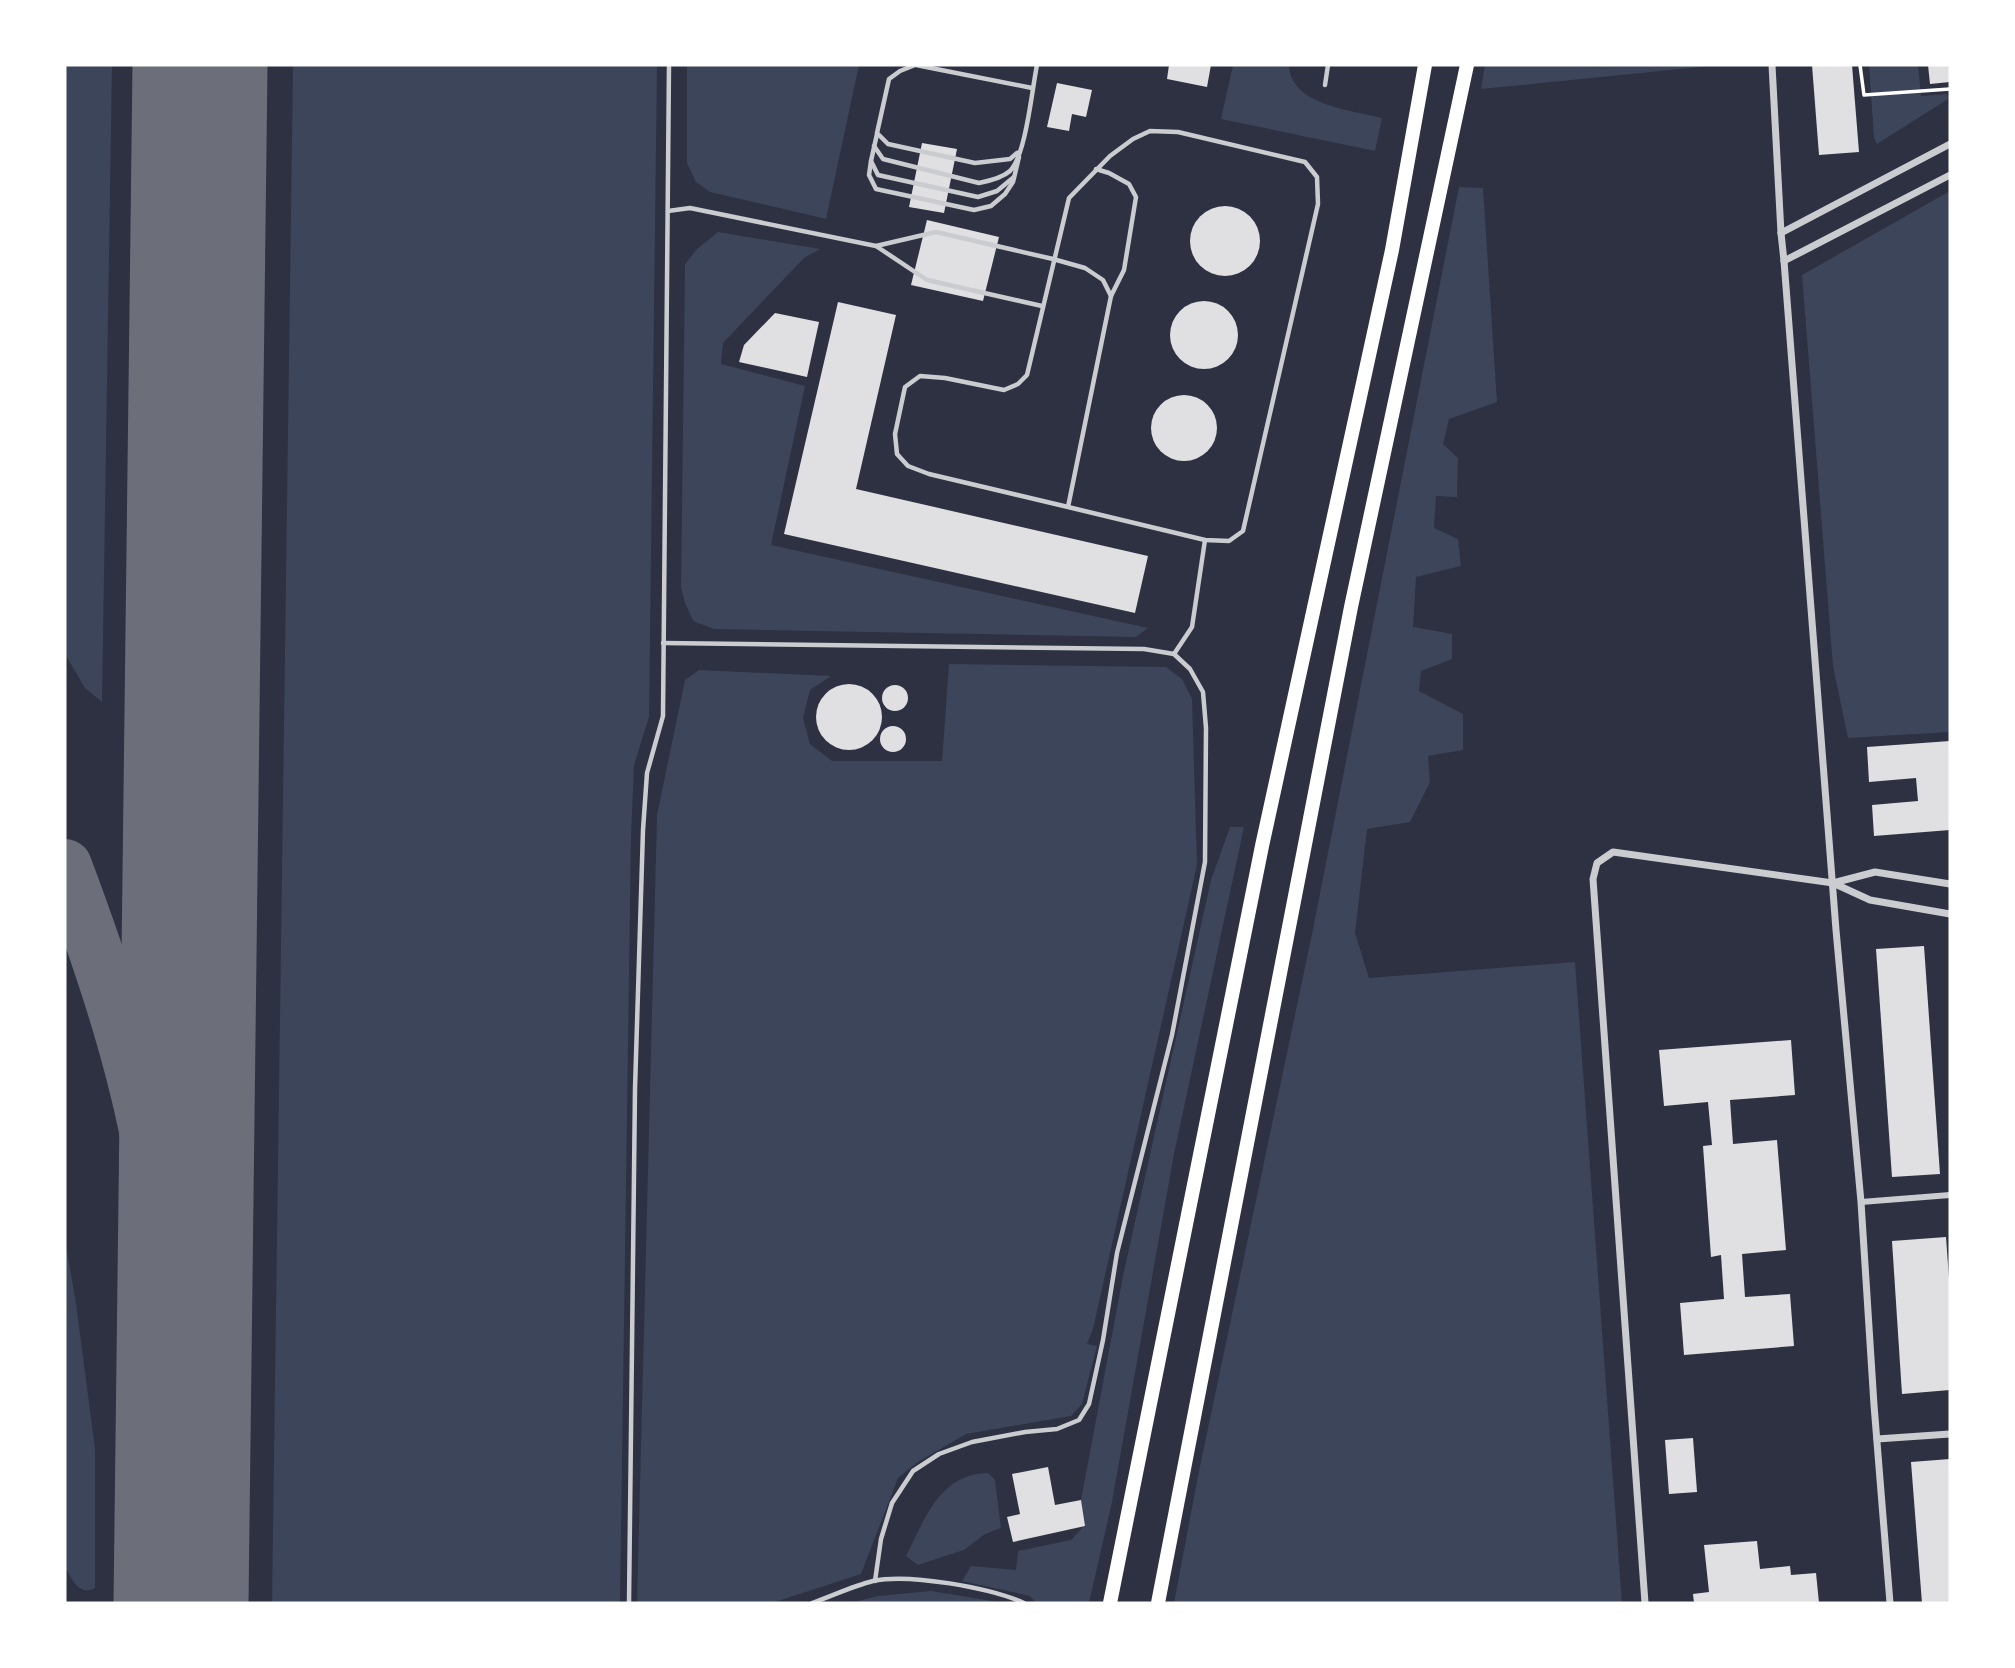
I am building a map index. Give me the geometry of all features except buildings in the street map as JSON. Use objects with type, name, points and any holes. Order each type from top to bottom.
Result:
[{"type":"main road","points":[[1110,1603],[1265,832],[1392,250],[1425,65]]},
{"type":"main road","points":[[1158,1603],[1349,621],[1467,65]]},
{"type":"street","points":[[1772,65],[1781,233],[1861,1202],[1890,1603]]},
{"type":"street","points":[[1781,233],[1950,144]]},
{"type":"street","points":[[1784,261],[1950,175]]},
{"type":"street","points":[[1645,1603],[1593,879],[1597,863],[1613,852],[1833,883],[1870,900],[1950,914]]},
{"type":"street","points":[[1833,883],[1875,872],[1950,884]]},
{"type":"street","points":[[1861,1202],[1950,1195]]},
{"type":"street","points":[[1877,1439],[1950,1434]]},
{"type":"lane","points":[[629,1603],[635,1089],[643,830],[647,774],[663,716],[668,65]]},
{"type":"lane","points":[[1032,88],[915,65],[900,71],[889,79],[874,146],[869,175],[876,189],[974,210],[991,206],[1006,194],[1014,176],[1037,65]]},
{"type":"lane","points":[[1325,85],[1328,65]]},
{"type":"lane","points":[[1150,131],[1178,132],[1305,162],[1317,177],[1318,204],[1243,530],[1229,541],[1205,540],[929,474],[908,466],[897,454],[895,435],[905,387],[920,376],[945,378],[1004,390],[1017,384],[1027,374],[1069,198],[1096,169],[1133,139],[1150,131]]},
{"type":"lane","points":[[877,133],[888,144],[975,163],[1010,159],[1021,150]]},
{"type":"lane","points":[[874,146],[883,159],[979,183],[994,180],[1010,170],[1021,150]]},
{"type":"lane","points":[[871,161],[878,174],[978,197],[997,191],[1014,176]]},
{"type":"lane","points":[[1068,507],[1111,296],[1124,270],[1136,197],[1129,184],[1110,173],[1096,169]]},
{"type":"lane","points":[[668,211],[690,208],[876,246],[927,280],[1042,306]]},
{"type":"lane","points":[[876,246],[936,232],[1085,268],[1103,280],[1111,296]]},
{"type":"lane","points":[[1174,654],[1192,627],[1205,540]]},
{"type":"lane","points":[[663,643],[1144,649],[1174,654],[1190,669],[1203,692],[1206,728],[1205,862],[1172,1035],[1117,1253],[1089,1404],[1079,1420],[1057,1429],[972,1442],[939,1454],[913,1471],[892,1503],[881,1539],[875,1581]]},
{"type":"lane","points":[[811,1603],[875,1581],[919,1580],[984,1590],[1024,1603]]},
{"type":"path","points":[[1860,65],[1864,95],[1950,89]]},
{"type":"shaded area","points":[[65,65],[112,65],[102,702],[85,688],[65,654]]},
{"type":"shaded area","points":[[293,65],[657,65],[649,717],[634,765],[631,836],[620,1603],[272,1603]]},
{"type":"shaded area","points":[[687,65],[859,65],[826,219],[710,192],[696,182],[687,163]]},
{"type":"shaded area","points":[[1233,65],[1289,65],[1292,78],[1300,89],[1311,97],[1324,104],[1382,118],[1375,151],[1221,119]]},
{"type":"shaded area","points":[[1485,65],[1720,65],[1481,89]]},
{"type":"shaded area","points":[[1869,65],[1918,65],[1921,96],[1947,94],[1948,99],[1877,144],[1874,138]]},
{"type":"shaded area","points":[[1459,187],[1483,188],[1497,402],[1449,419],[1443,444],[1458,458],[1457,497],[1436,496],[1434,528],[1458,539],[1461,566],[1416,577],[1413,627],[1452,634],[1452,659],[1421,671],[1419,691],[1463,714],[1463,750],[1428,756],[1430,782],[1410,822],[1367,829],[1355,933],[1369,978],[1575,962],[1622,1603],[1174,1603],[1198,1476],[1312,934]]},
{"type":"shaded area","points":[[1950,191],[1950,732],[1848,738],[1833,666],[1802,275]]},
{"type":"shaded area","points":[[718,232],[820,249],[804,258],[723,343],[721,364],[805,386],[771,545],[1148,628],[1136,637],[714,629],[693,621],[681,587],[685,264],[697,249]]},
{"type":"shaded area","points":[[949,664],[1166,667],[1182,679],[1192,699],[1197,865],[1093,1329],[1087,1344],[1097,1346],[1082,1404],[1071,1416],[966,1434],[918,1462],[898,1478],[861,1574],[772,1603],[637,1603],[657,815],[685,680],[699,670],[831,676],[810,690],[803,718],[810,744],[832,761],[942,761]]},
{"type":"shaded area","points":[[1230,827],[1244,827],[1174,1154],[1112,1502],[1089,1603],[1036,1603],[1030,1596],[962,1581],[971,1566],[1016,1570],[1018,1551],[1071,1540],[1084,1526],[1081,1500],[1123,1276],[1211,880]]},
{"type":"shaded area","points":[[65,1240],[95,1449],[95,1588],[89,1590],[80,1588],[65,1567]]},
{"type":"shaded area","points":[[988,1473],[995,1480],[1001,1528],[985,1534],[964,1550],[918,1565],[906,1556],[927,1514],[946,1490],[971,1475]]},
{"type":"shaded area","points":[[931,1591],[1004,1603],[850,1603],[878,1596]]},
{"type":"taxiway","points":[[65,866],[115,1012],[145,1123],[165,1245],[173,1329],[182,1499]]},
{"type":"runway","points":[[181,1603],[200,65]]}]
